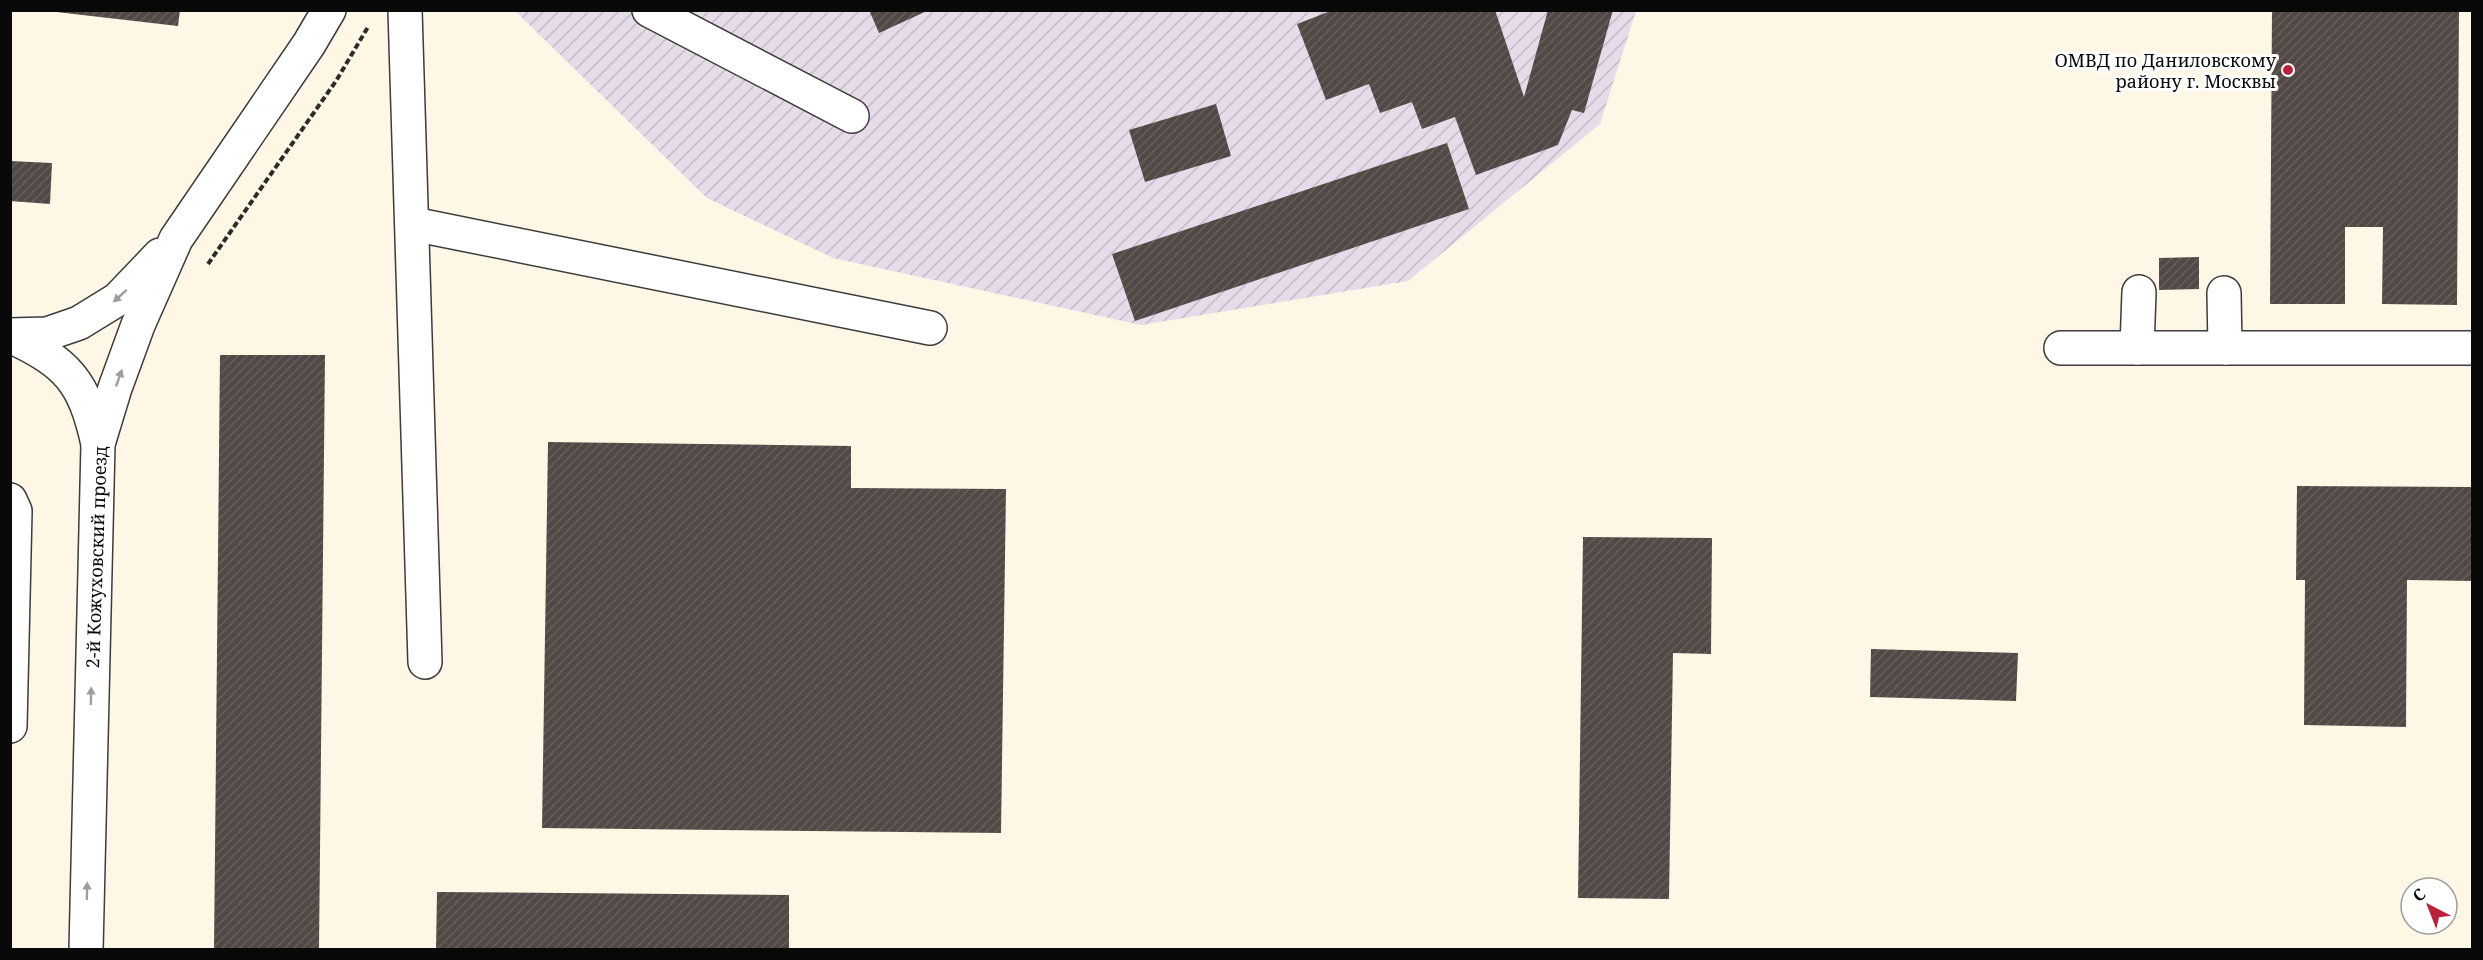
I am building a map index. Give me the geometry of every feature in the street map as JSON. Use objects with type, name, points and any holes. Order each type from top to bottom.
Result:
[{"type":"street","name":"2-й Кожуховский проезд","points":[[86,950],[98,444],[138,325],[176,239],[309,44],[329,10]]},
{"type":"street","points":[[405,10],[425,662]]},
{"type":"street","points":[[649,10],[852,116]]},
{"type":"street","points":[[412,224],[930,328]]},
{"type":"street","points":[[10,335],[47,334],[79,323],[118,299],[176,239]]},
{"type":"street","points":[[2137,348],[2139,292]]},
{"type":"street","points":[[2224,293],[2225,348]]},
{"type":"street","points":[[10,335],[44,352],[79,387],[91,413],[98,444]]},
{"type":"street","points":[[2061,348],[2472,348]]},
{"type":"street","points":[[10,500],[15,512],[10,726]]},
{"type":"path","points":[[206,266],[336,81],[372,21]]},
{"type":"shaded area","points":[[515,11],[1636,11],[1600,124],[1408,281],[1141,325],[833,258],[707,198]]},
{"type":"building","points":[[39,10],[180,10],[178,26]]},
{"type":"building","points":[[869,10],[929,10],[879,33]]},
{"type":"building","points":[[1333,10],[1495,10],[1524,97],[1548,10],[1613,10],[1584,113],[1572,110],[1558,145],[1476,175],[1455,117],[1422,129],[1412,102],[1380,113],[1369,84],[1326,100],[1297,24]]},
{"type":"building","points":[[2272,10],[2459,10],[2457,305],[2382,304],[2383,227],[2345,227],[2345,304],[2270,304]]},
{"type":"building","points":[[1216,104],[1231,156],[1145,182],[1129,130]]},
{"type":"building","points":[[1447,143],[1469,209],[1135,321],[1112,254]]},
{"type":"building","points":[[10,161],[52,163],[50,204],[10,201]]},
{"type":"building","points":[[2199,257],[2199,289],[2159,290],[2159,258]]},
{"type":"building","points":[[220,355],[325,355],[319,950],[214,950]]},
{"type":"building","points":[[548,442],[851,446],[851,488],[1006,489],[1001,833],[542,828]]},
{"type":"building","points":[[2297,486],[2472,487],[2472,581],[2407,580],[2406,727],[2304,725],[2305,580],[2296,580]]},
{"type":"building","points":[[1583,537],[1712,538],[1711,654],[1673,653],[1669,899],[1578,898]]},
{"type":"building","points":[[1871,649],[2018,653],[2016,701],[1870,697]]},
{"type":"building","points":[[437,892],[789,895],[789,950],[436,950]]},
{"type":"place","name":"ОМВД по Даниловскому району г. Москвы","points":[[2288,70]]}]
